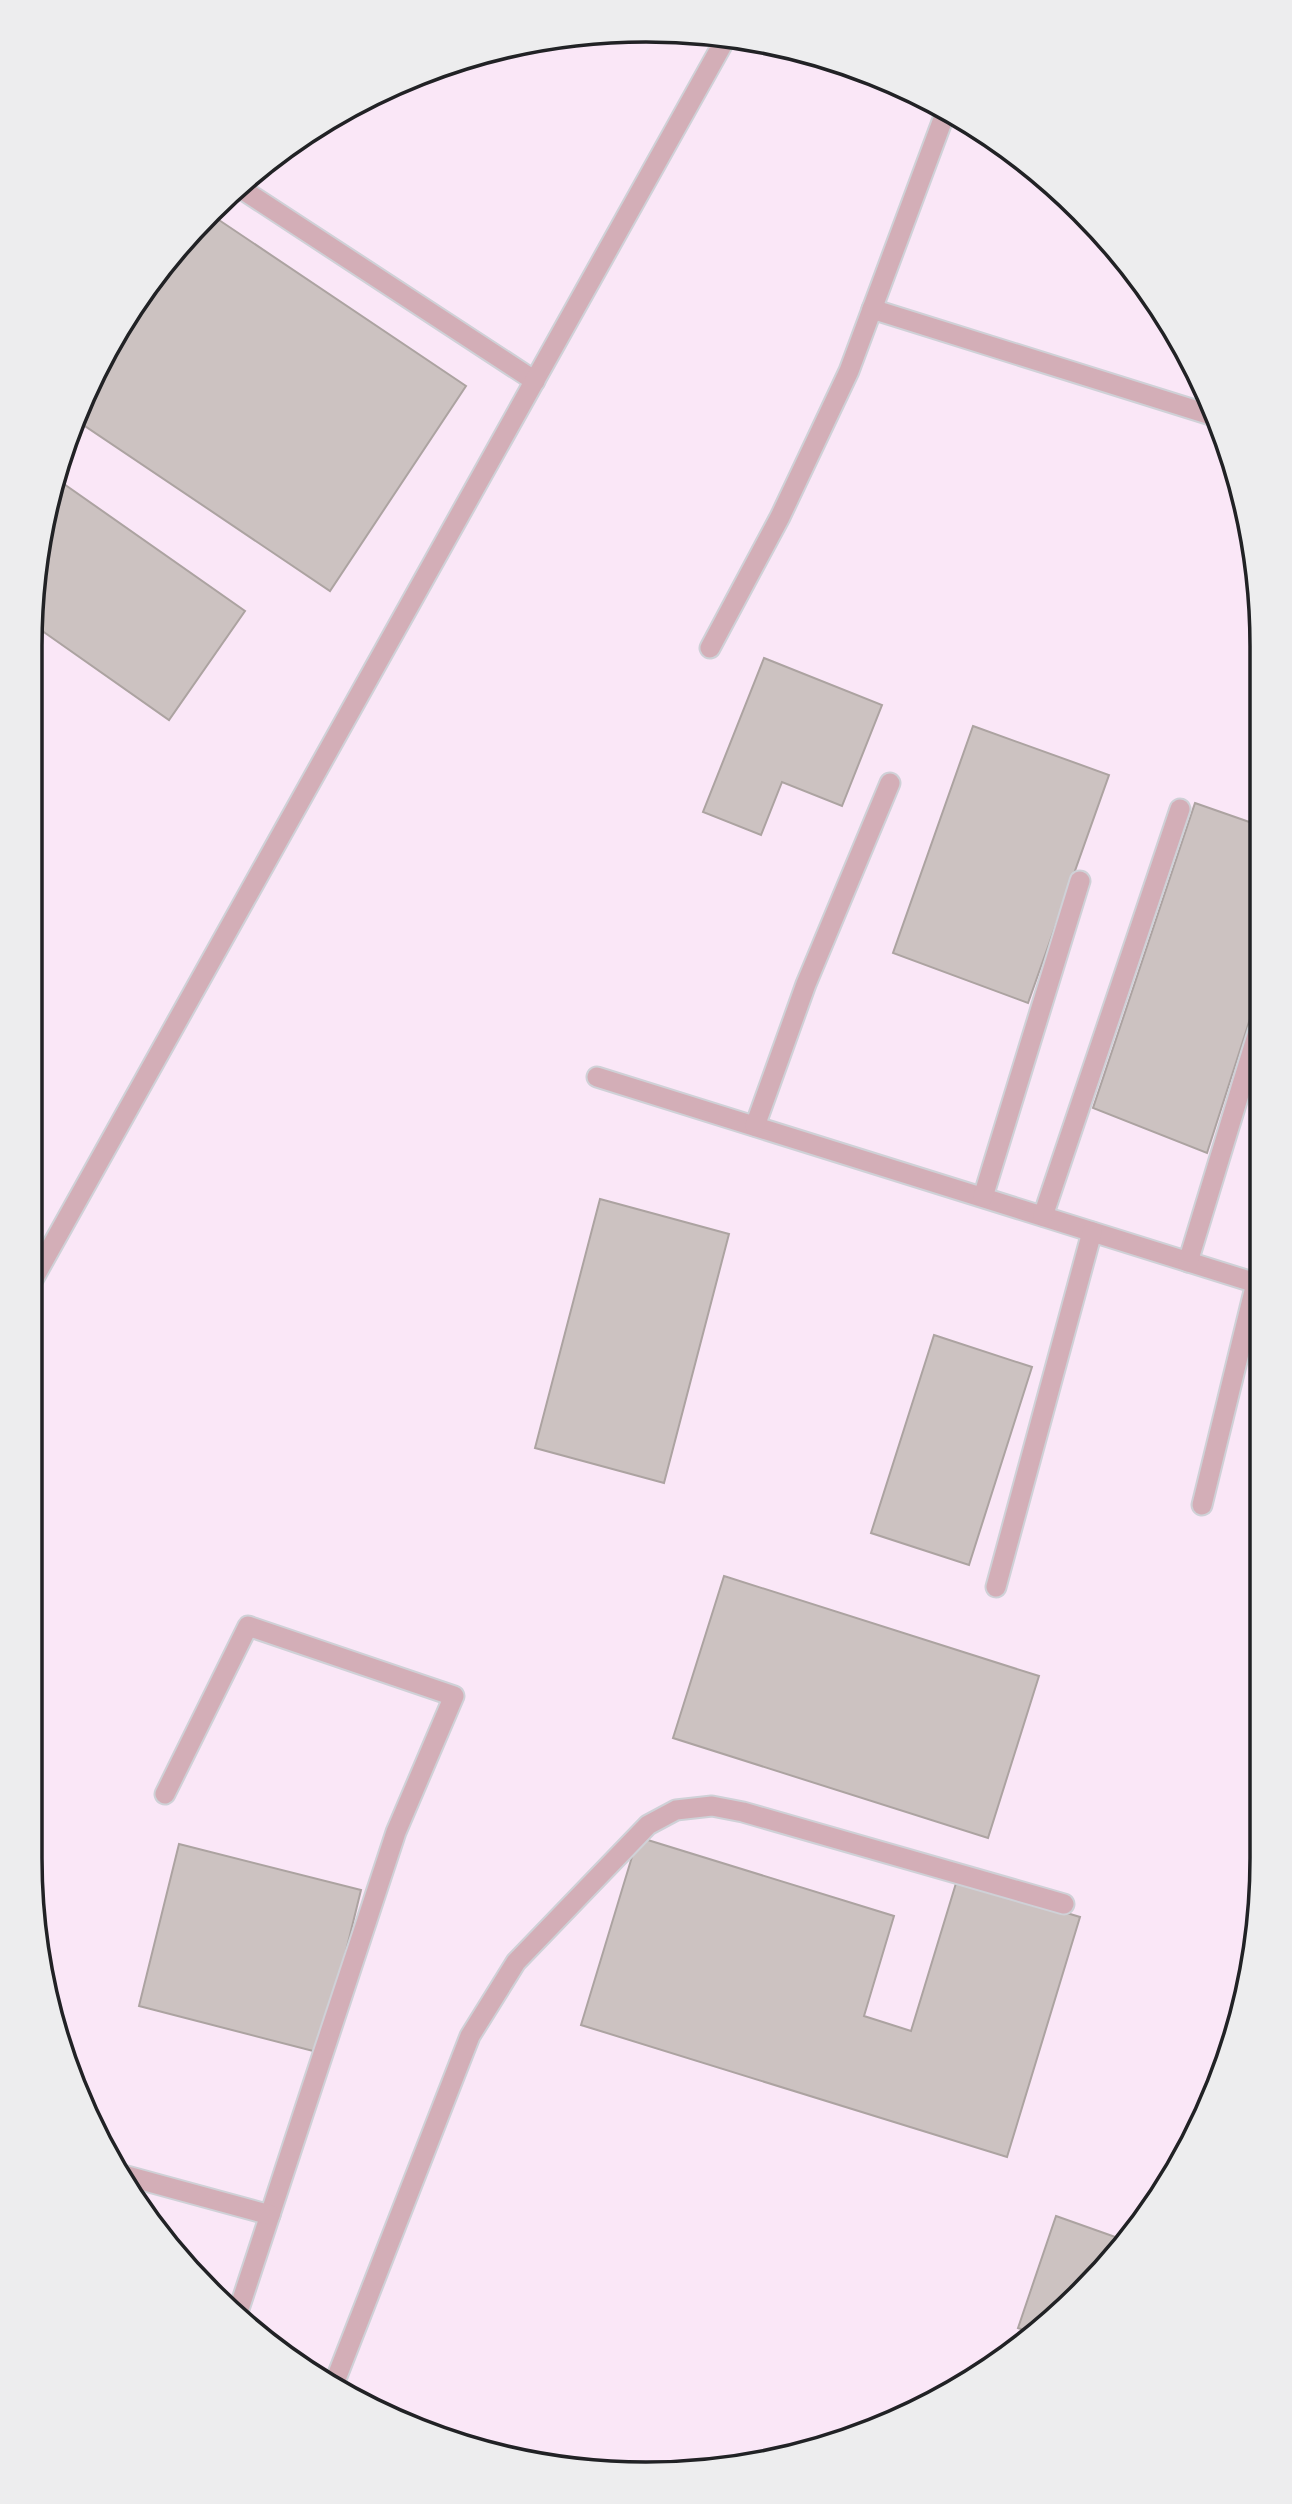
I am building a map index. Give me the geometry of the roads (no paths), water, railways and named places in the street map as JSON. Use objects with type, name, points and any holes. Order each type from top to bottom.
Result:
[{"type":"lane","points":[[42,1264],[721,47]]},
{"type":"lane","points":[[709,648],[780,517],[849,371],[943,120]]},
{"type":"lane","points":[[247,193],[535,381]]},
{"type":"lane","points":[[872,309],[1202,411]]},
{"type":"lane","points":[[755,1126],[806,984],[890,783]]},
{"type":"lane","points":[[1043,1216],[1180,810]]},
{"type":"lane","points":[[983,1197],[1080,881]]},
{"type":"lane","points":[[1188,1262],[1250,1058]]},
{"type":"lane","points":[[597,1077],[1250,1281]]},
{"type":"lane","points":[[996,1587],[1092,1232]]},
{"type":"lane","points":[[1202,1505],[1250,1316]]},
{"type":"lane","points":[[165,1794],[248,1626],[454,1696],[396,1832],[240,2305]]},
{"type":"lane","points":[[337,2377],[470,2036],[516,1962],[648,1825],[676,1810],[712,1806],[743,1812],[1064,1904]]},
{"type":"lane","points":[[134,2178],[270,2215]]}]
